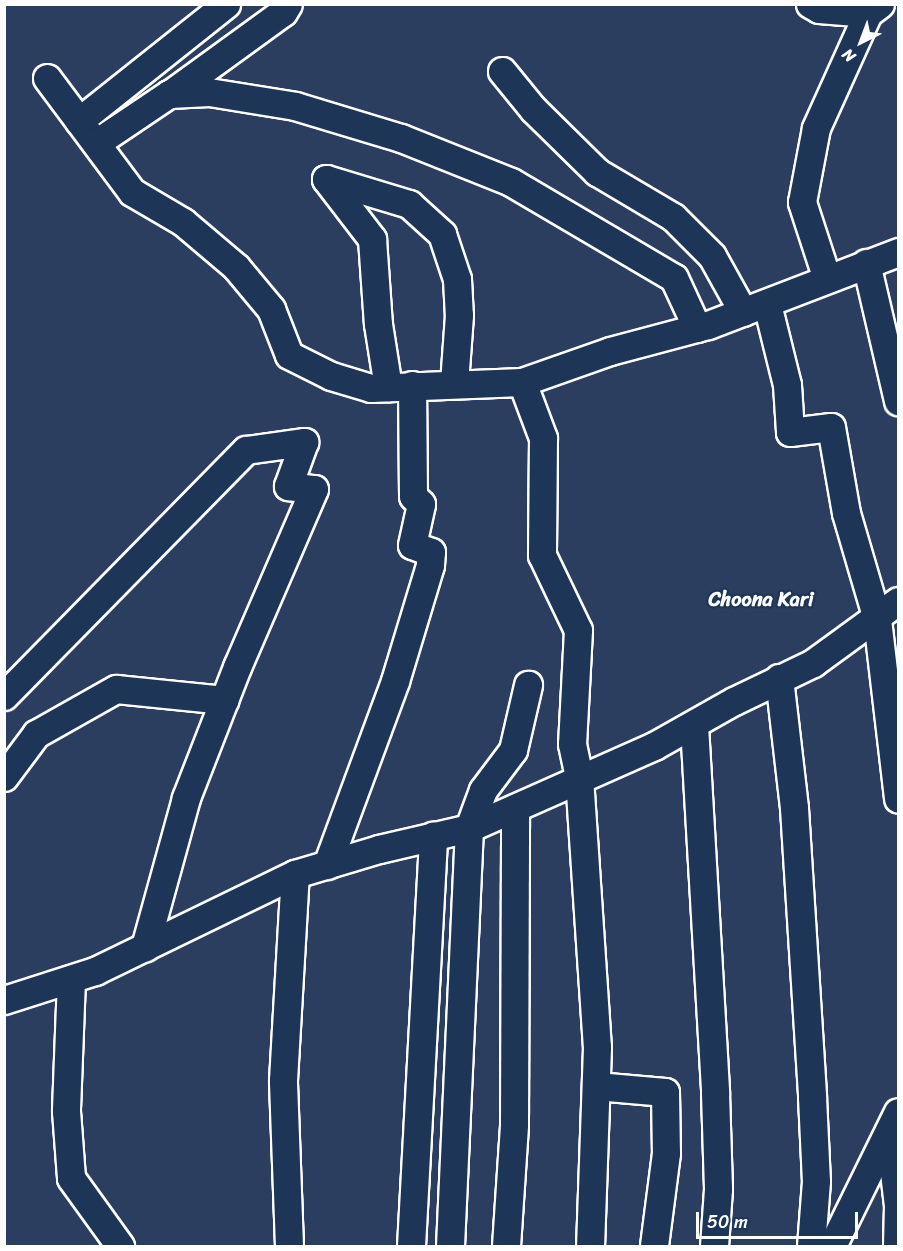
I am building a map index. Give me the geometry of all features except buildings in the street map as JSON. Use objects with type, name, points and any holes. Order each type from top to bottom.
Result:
[{"type":"street","points":[[79,121],[226,4]]},
{"type":"street","points":[[96,143],[283,12],[288,4]]},
{"type":"street","points":[[810,4],[819,9],[874,9],[816,128],[802,202],[827,279]]},
{"type":"street","points":[[502,71],[533,109],[597,172],[673,216],[755,308],[787,385],[790,432],[831,427],[846,513],[877,619],[898,800]]},
{"type":"street","points":[[47,78],[132,192],[183,222],[236,267],[271,309],[290,355],[331,376],[371,388],[522,382],[610,351],[697,328],[755,308],[898,252]]},
{"type":"street","points":[[169,94],[209,92],[294,106],[401,138],[511,182],[674,278],[697,328]]},
{"type":"street","points":[[327,865],[395,681],[430,565],[431,552],[412,545],[421,504],[413,496],[400,386],[378,324],[372,239],[326,179],[409,204],[442,234],[457,279],[459,315],[454,383]]},
{"type":"street","points":[[866,264],[898,401]]},
{"type":"street","points":[[522,382],[543,438],[542,555],[578,630],[572,744],[579,777],[597,1047],[590,1246]]},
{"type":"street","points":[[4,696],[246,450],[304,442],[288,486],[314,489],[224,700],[186,798],[145,947]]},
{"type":"street","points":[[4,1000],[72,979],[145,947],[295,874],[469,828],[515,808],[694,725],[779,678],[813,663],[877,619],[898,601]]},
{"type":"street","points":[[779,678],[794,808],[812,1097],[816,1181],[811,1246]]},
{"type":"street","points":[[450,1246],[469,828],[483,790],[513,750],[528,685]]},
{"type":"street","points":[[4,777],[36,734],[116,689],[224,700]]},
{"type":"street","points":[[694,725],[716,1103],[718,1189],[714,1246]]},
{"type":"street","points":[[506,1246],[514,1124],[515,808]]},
{"type":"street","points":[[411,1246],[434,836]]},
{"type":"street","points":[[289,1246],[283,1080],[295,874]]},
{"type":"street","points":[[72,979],[66,1111],[71,1178],[120,1246]]},
{"type":"street","points":[[596,1086],[665,1092],[666,1153],[654,1246]]},
{"type":"street","points":[[832,1246],[894,1121]]},
{"type":"street","points":[[894,1121],[898,1205],[897,1246]]},
{"type":"district","name":"Choona Kari","points":[[761,599]]}]
